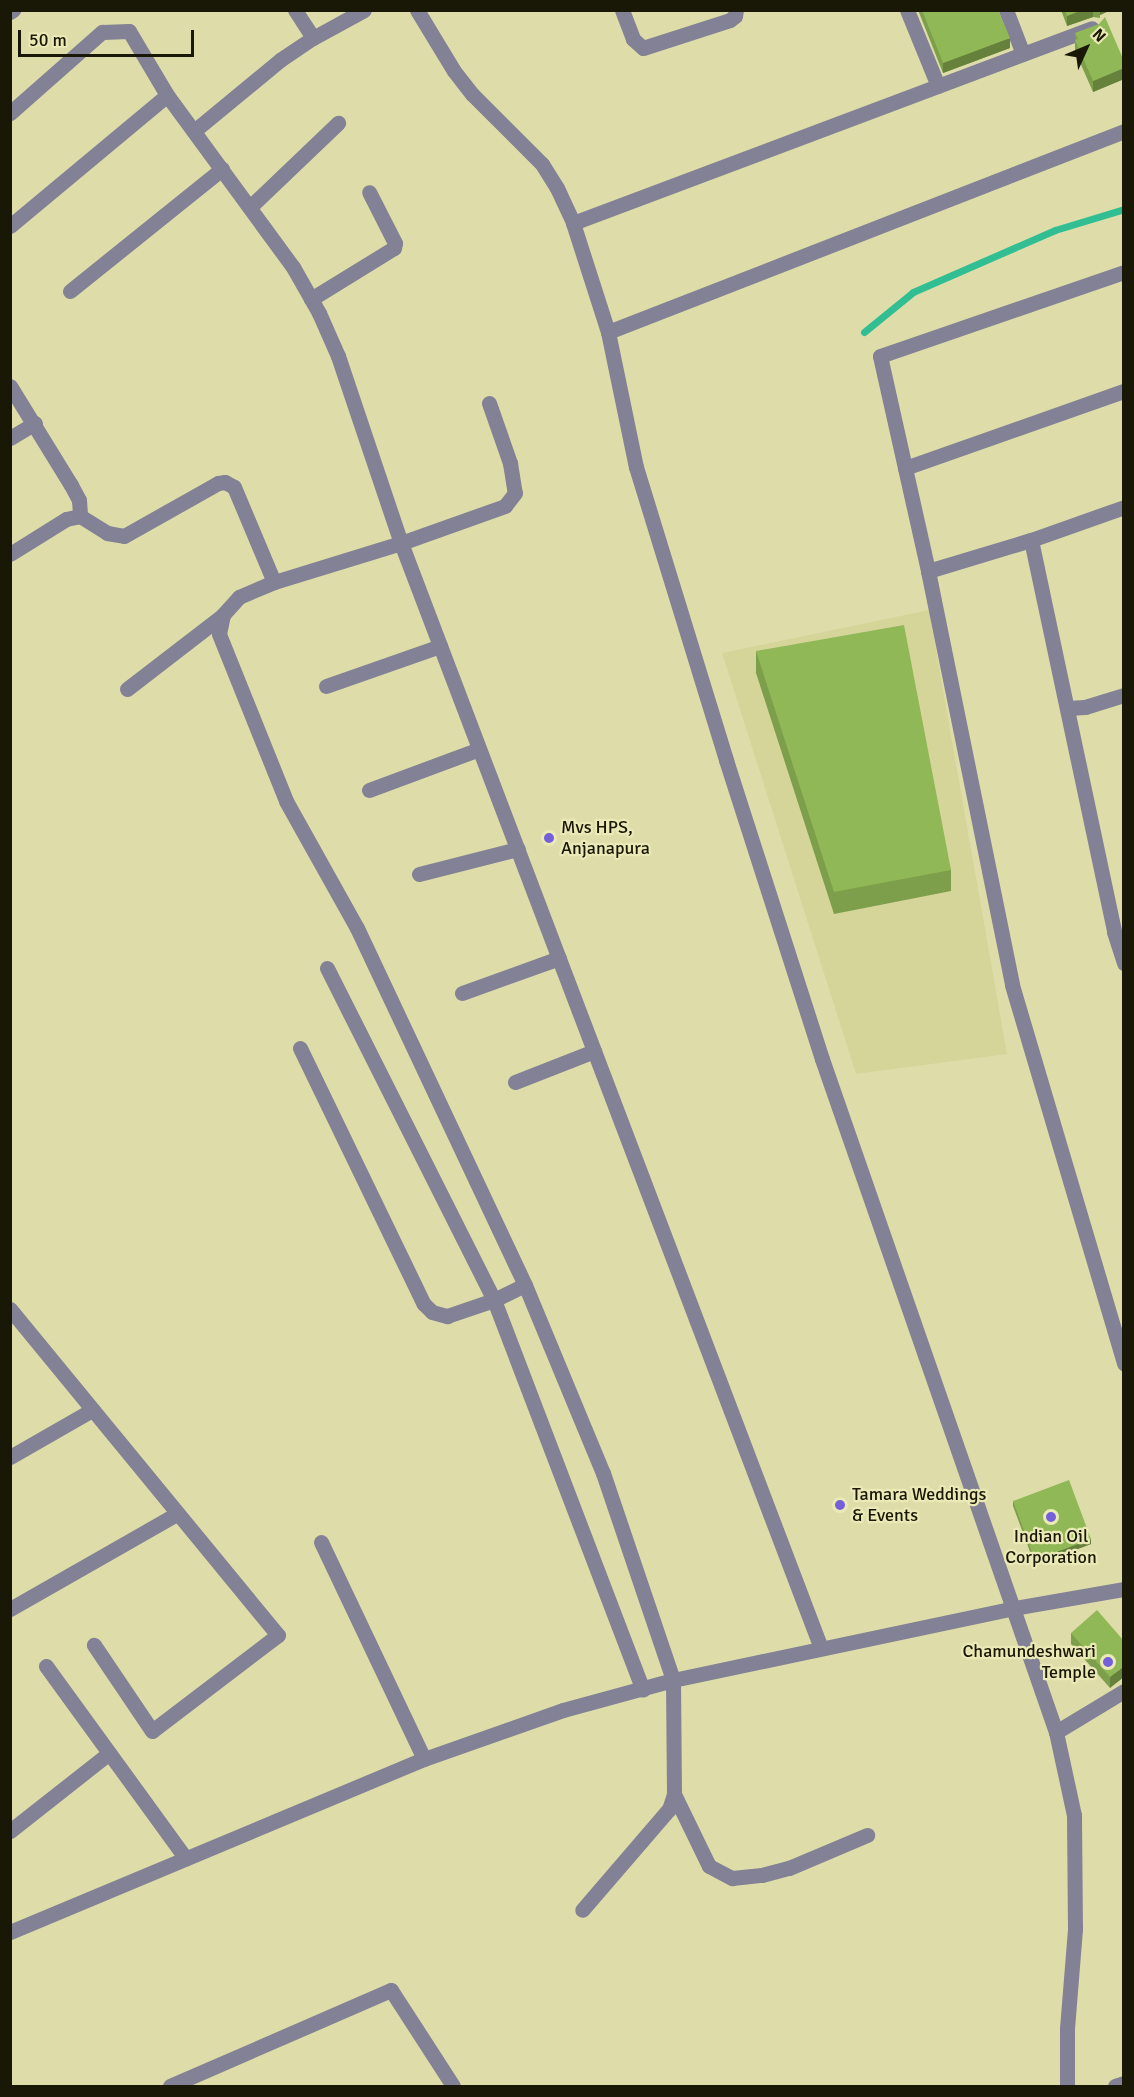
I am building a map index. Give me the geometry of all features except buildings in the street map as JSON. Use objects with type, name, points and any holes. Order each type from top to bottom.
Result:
[{"type":"street","points":[[295,10],[313,38]]},
{"type":"street","points":[[194,131],[280,60],[313,38],[364,10]]},
{"type":"street","points":[[417,10],[448,62],[472,94],[542,164],[557,188],[573,223],[608,332],[636,467],[733,782],[822,1059],[1056,1732],[1074,1815],[1075,1929],[1067,2029],[1067,2086]]},
{"type":"street","points":[[622,10],[633,39],[644,48],[730,20],[735,16],[736,10]]},
{"type":"street","points":[[907,10],[938,86]]},
{"type":"street","points":[[1006,10],[1023,54]]},
{"type":"street","points":[[573,223],[1096,26]]},
{"type":"street","points":[[10,113],[102,32],[129,31],[167,95],[293,267],[311,299],[338,356],[401,543],[821,1648]]},
{"type":"street","points":[[10,226],[167,95]]},
{"type":"street","points":[[250,207],[338,123]]},
{"type":"street","points":[[608,332],[1124,131]]},
{"type":"street","points":[[70,291],[222,169]]},
{"type":"street","points":[[311,299],[394,248],[395,243],[369,192]]},
{"type":"street","points":[[1124,272],[880,356],[928,571],[1012,985],[1124,1364]]},
{"type":"street","points":[[10,386],[35,423],[79,500],[80,516]]},
{"type":"street","points":[[905,468],[1124,391]]},
{"type":"street","points":[[127,689],[223,615],[239,597],[274,582],[401,543],[505,506],[515,493],[510,463],[489,403]]},
{"type":"street","points":[[10,438],[35,423]]},
{"type":"street","points":[[10,554],[66,519],[80,516],[108,534],[124,536],[218,483],[225,482],[234,487],[274,582]]},
{"type":"street","points":[[928,571],[1031,540],[1124,507]]},
{"type":"street","points":[[1031,540],[1114,932],[1124,963]]},
{"type":"street","points":[[223,615],[219,634],[286,801],[357,928],[525,1285],[603,1473],[673,1680],[674,1794],[669,1809],[582,1910]]},
{"type":"street","points":[[326,686],[440,646]]},
{"type":"street","points":[[1067,708],[1085,707],[1124,695]]},
{"type":"street","points":[[369,790],[479,748]]},
{"type":"street","points":[[418,874],[518,849]]},
{"type":"street","points":[[462,993],[559,958]]},
{"type":"street","points":[[327,968],[494,1300],[643,1690]]},
{"type":"street","points":[[300,1048],[424,1304],[432,1311],[447,1316],[494,1300],[525,1285]]},
{"type":"street","points":[[515,1082],[594,1051]]},
{"type":"street","points":[[12,1315],[278,1635],[152,1731],[94,1645]]},
{"type":"street","points":[[10,1456],[92,1410]]},
{"type":"street","points":[[10,1609],[178,1513]]},
{"type":"street","points":[[321,1542],[424,1758]]},
{"type":"street","points":[[10,1932],[424,1758],[563,1710],[673,1680],[821,1648],[1014,1608],[1124,1589]]},
{"type":"street","points":[[46,1666],[186,1859]]},
{"type":"street","points":[[1056,1732],[1124,1691]]},
{"type":"street","points":[[10,1831],[109,1753]]},
{"type":"street","points":[[674,1794],[709,1866],[732,1878],[762,1875],[789,1868],[867,1835]]},
{"type":"street","points":[[170,2086],[197,2081],[391,1990],[453,2086]]},
{"type":"street","points":[[1115,2086],[1124,2083]]},
{"type":"shaded area","points":[[929,610],[1007,1054],[856,1074],[722,653]]},
{"type":"waterway","points":[[864,332],[913,292],[1055,230],[1124,209]]},
{"type":"place","name":"Mvs HPS, Anjanapura","points":[[549,838]]},
{"type":"place","name":"Tamara Weddings & Events","points":[[840,1505]]},
{"type":"place","name":"Indian Oil Corporation","points":[[1051,1517]]},
{"type":"place","name":"Chamundeshwari Temple","points":[[1108,1662]]}]
